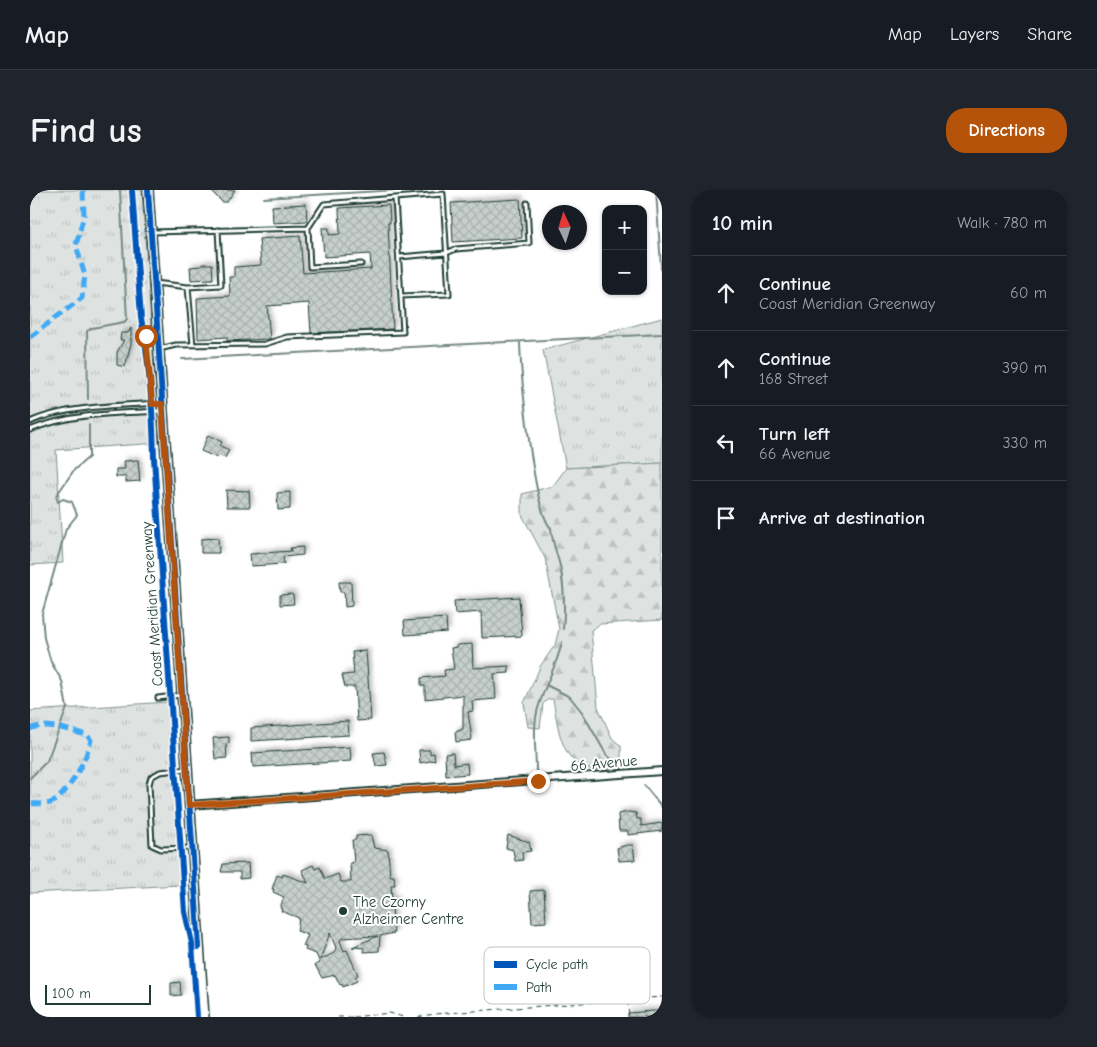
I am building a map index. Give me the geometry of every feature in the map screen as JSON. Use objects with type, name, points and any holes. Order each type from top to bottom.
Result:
[{"type":"main road","points":[[148,190],[204,1017]]},
{"type":"street","name":"66 Avenue","points":[[189,805],[662,771]]},
{"type":"lane","points":[[360,264],[310,267],[308,228],[324,204],[443,194],[448,294],[401,296]]},
{"type":"lane","points":[[158,349],[176,345],[265,344],[287,336],[403,332],[395,198]]},
{"type":"lane","points":[[398,257],[446,253],[456,249],[529,243],[527,203]]},
{"type":"lane","points":[[151,232],[308,228]]},
{"type":"lane","points":[[154,283],[188,287],[220,285],[218,230]]},
{"type":"lane","points":[[188,287],[193,345]]},
{"type":"lane","points":[[30,422],[41,417],[72,411],[162,408]]},
{"type":"lane","points":[[30,430],[48,423],[84,417],[162,408]]},
{"type":"lane","points":[[158,698],[181,695]]},
{"type":"lane","points":[[186,769],[160,772],[151,777],[149,791],[152,845],[161,849],[192,848]]},
{"type":"path","points":[[418,1017],[582,1004]]},
{"type":"path","points":[[628,1004],[629,1017]]},
{"type":"path","points":[[338,1017],[390,1013],[403,1017]]},
{"type":"green space","points":[[30,190],[142,190],[159,443],[56,450],[63,563],[30,565]]},
{"type":"green space","points":[[662,318],[662,463],[566,468],[543,350]]},
{"type":"green space","points":[[662,463],[662,620],[600,624],[591,630],[598,707],[612,738],[621,746],[621,763],[608,769],[586,768],[576,763],[564,745],[553,699],[548,699],[543,704],[540,728],[528,727],[524,703],[541,665],[555,645],[559,629],[545,558],[522,515],[522,494],[553,486],[566,468]]},
{"type":"green space","points":[[168,702],[180,885],[30,893],[30,711]]},
{"type":"building","points":[[210,190],[235,190],[227,202],[222,202]]},
{"type":"building","points":[[520,199],[522,238],[453,242],[451,203]]},
{"type":"building","points":[[306,204],[307,221],[273,223],[272,206]]},
{"type":"building","points":[[389,205],[390,223],[388,223],[393,329],[311,333],[309,303],[267,306],[270,339],[227,341],[227,337],[198,339],[197,298],[230,296],[229,277],[234,277],[234,267],[261,265],[259,239],[300,236],[303,273],[371,269],[370,254],[324,257],[322,228],[329,228],[329,235],[340,234],[339,208]]},
{"type":"building","points":[[202,264],[212,264],[213,279],[191,280],[190,267],[202,266]]},
{"type":"building","points":[[131,328],[131,343],[125,367],[117,365],[117,352],[124,340],[120,340],[121,333],[128,333]]},
{"type":"building","points":[[208,435],[222,442],[220,446],[229,450],[225,458],[218,455],[217,458],[201,451]]},
{"type":"building","points":[[138,460],[140,481],[126,482],[126,477],[116,477],[116,469],[125,469],[124,461]]},
{"type":"building","points":[[226,490],[249,491],[250,507],[227,507]]},
{"type":"building","points":[[290,492],[290,509],[278,510],[277,493]]},
{"type":"building","points":[[218,538],[219,553],[201,553],[201,539]]},
{"type":"building","points":[[303,547],[303,555],[283,557],[284,564],[251,566],[250,554],[291,551],[290,548]]},
{"type":"building","points":[[339,582],[351,582],[352,606],[345,607],[344,592],[340,592]]},
{"type":"building","points":[[280,595],[293,595],[294,604],[280,605]]},
{"type":"building","points":[[519,597],[522,636],[482,638],[481,612],[455,614],[454,601]]},
{"type":"building","points":[[446,618],[447,632],[405,635],[404,621]]},
{"type":"building","points":[[472,644],[473,668],[509,666],[509,673],[494,674],[496,699],[472,701],[473,711],[468,712],[472,738],[471,740],[456,742],[455,732],[463,729],[463,695],[425,699],[425,686],[421,686],[421,678],[445,676],[444,670],[454,669],[451,648],[457,647],[457,645]]},
{"type":"building","points":[[366,651],[371,720],[357,721],[355,687],[345,687],[342,675],[354,674],[352,652]]},
{"type":"building","points":[[348,721],[349,735],[251,741],[251,728]]},
{"type":"building","points":[[229,737],[229,743],[226,744],[227,758],[215,759],[213,738]]},
{"type":"building","points":[[350,747],[351,761],[253,767],[252,753]]},
{"type":"building","points":[[419,750],[430,750],[430,754],[434,753],[435,760],[420,763]]},
{"type":"building","points":[[384,752],[387,765],[376,766],[373,753]]},
{"type":"building","points":[[453,753],[454,765],[467,763],[468,774],[446,776],[445,754]]},
{"type":"building","points":[[636,813],[637,819],[641,819],[641,826],[662,823],[662,831],[628,835],[628,831],[619,831],[618,814]]},
{"type":"building","name":"The Czorny Alzheimer Centre","points":[[371,835],[374,848],[388,850],[390,876],[394,876],[395,885],[391,885],[392,899],[396,898],[396,907],[392,907],[394,933],[380,936],[379,951],[364,952],[364,948],[352,947],[378,936],[342,938],[340,941],[344,951],[347,950],[358,975],[355,977],[357,981],[343,987],[335,975],[322,978],[315,965],[320,963],[316,954],[305,950],[306,947],[303,946],[308,935],[297,931],[299,918],[281,911],[282,909],[280,908],[284,897],[273,892],[274,889],[272,889],[277,875],[282,877],[283,874],[308,883],[302,870],[313,865],[315,869],[320,867],[325,879],[338,874],[341,882],[351,882],[350,863],[354,862],[352,840],[356,840],[356,836]],"holes":[[[330,933],[336,948],[334,953],[320,960]]]},
{"type":"building","points":[[508,835],[529,842],[531,851],[522,852],[523,860],[515,861],[513,850],[506,848]]},
{"type":"building","points":[[633,845],[635,860],[619,861],[617,848]]},
{"type":"building","points":[[248,863],[249,878],[240,879],[240,872],[221,872],[223,864]]},
{"type":"building","points":[[544,890],[546,922],[532,923],[530,891]]},
{"type":"building","points":[[180,982],[181,995],[171,996],[171,983]]},
{"type":"building","points":[[662,1011],[662,1017],[628,1017],[628,1013]]},
{"type":"waterway","points":[[88,399],[87,331],[92,328],[124,322],[127,319],[120,190]]},
{"type":"waterway","points":[[264,198],[397,190]]},
{"type":"waterway","points":[[656,190],[662,282]]},
{"type":"waterway","points":[[182,359],[662,334]]},
{"type":"waterway","points":[[520,343],[529,441],[534,470],[539,497],[545,517],[551,528],[561,570],[564,599],[563,629]]},
{"type":"waterway","points":[[30,778],[47,761],[67,708],[62,681],[51,662],[44,638],[42,614],[66,529],[77,515],[72,502],[63,499],[58,502],[56,496],[74,470],[89,457],[89,425]]},
{"type":"waterway","points":[[536,772],[535,729],[537,713],[562,642]]},
{"type":"waterway","points":[[548,686],[570,697],[582,712],[606,754],[624,771]]},
{"type":"waterway","points":[[644,785],[662,807]]},
{"type":"marked path","points":[[30,337],[82,298],[85,276],[76,245],[84,215],[83,190]]},
{"type":"marked path","points":[[30,729],[51,726],[87,735],[91,740],[76,776],[63,793],[50,803],[30,804]]},
{"type":"cycle path","name":"Coast Meridian Greenway","points":[[132,190],[141,318],[147,352],[152,405],[185,912],[192,943],[197,1017]]},
{"type":"cycle path","points":[[148,190],[199,947]]},
{"type":"place","name":"The Czorny Alzheimer Centre","points":[[343,911]]},
{"type":"route","points":[[146,336],[146,354],[152,404],[162,404],[189,805],[538,781]]}]
